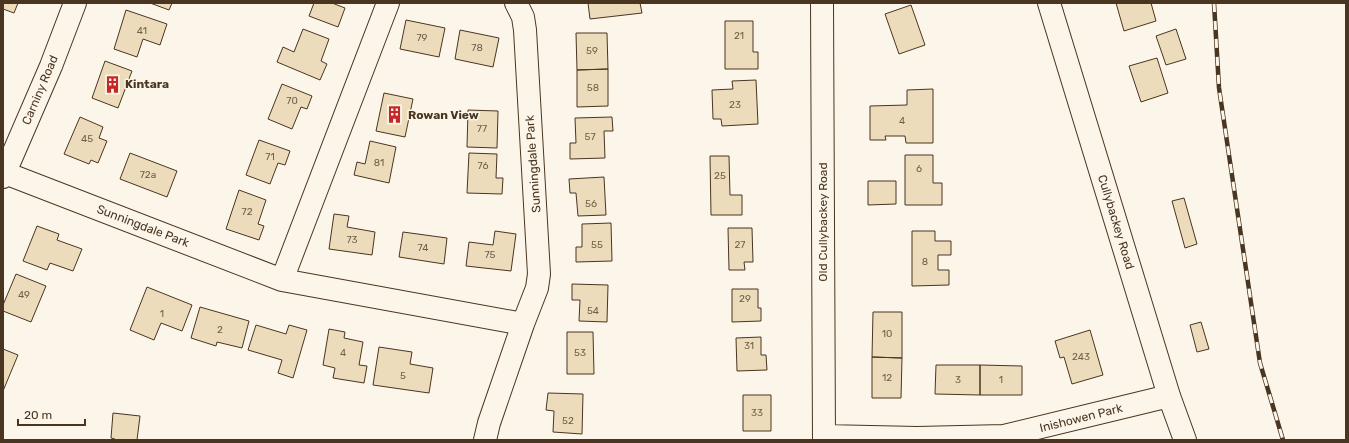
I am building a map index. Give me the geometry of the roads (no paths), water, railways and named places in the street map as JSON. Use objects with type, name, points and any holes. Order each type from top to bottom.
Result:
[{"type":"street","name":"Carniny Road","points":[[4,175],[51,66],[75,3]]},
{"type":"street","points":[[282,280],[388,3]]},
{"type":"street","name":"Sunningdale Park","points":[[485,440],[489,423],[537,288],[539,268],[525,30],[523,17],[516,3]]},
{"type":"street","name":"Old Cullybackey Road","points":[[822,3],[824,438]]},
{"type":"street","name":"Cullybackey Road","points":[[1049,3],[1169,396],[1185,440]]},
{"type":"street","name":"Sunningdale Park","points":[[4,175],[282,280],[523,324]]},
{"type":"street","name":"Inishowen Park","points":[[824,438],[1004,436],[1169,396]]},
{"type":"railway","points":[[1214,3],[1219,88],[1260,363],[1283,440]]},
{"type":"place","name":"Kintara","points":[[112,84]]},
{"type":"place","name":"Rowan View","points":[[395,115]]}]
